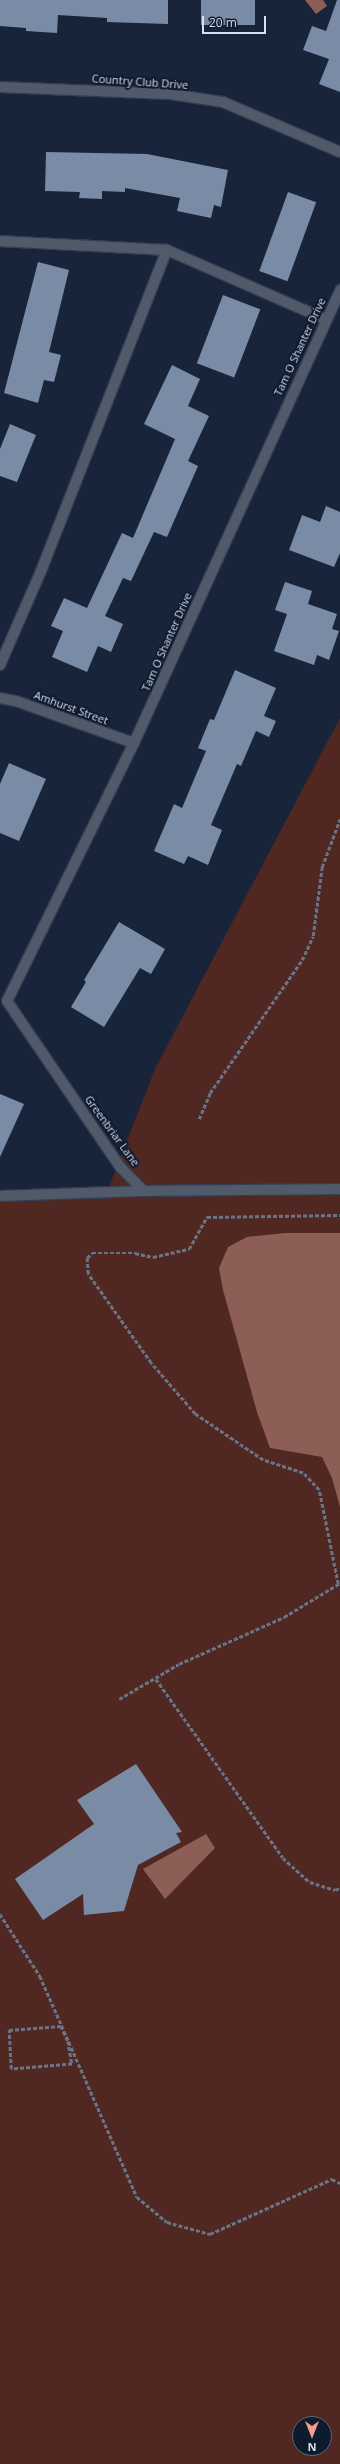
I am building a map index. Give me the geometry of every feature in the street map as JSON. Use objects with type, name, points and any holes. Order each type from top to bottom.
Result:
[{"type":"street","name":"Country Club Drive","points":[[0,87],[170,94],[223,102],[340,152]]},
{"type":"street","points":[[0,241],[166,250],[325,319]]},
{"type":"street","points":[[0,665],[41,571],[166,250]]},
{"type":"street","name":"Tam O Shanter Drive","points":[[4,1000],[134,743],[325,319],[340,290]]},
{"type":"street","name":"Amhurst Street","points":[[0,698],[16,701],[134,743]]},
{"type":"street","name":"Greenbriar Lane","points":[[4,1000],[121,1168],[144,1191]]},
{"type":"street","points":[[0,1196],[144,1191],[340,1189]]},
{"type":"path","points":[[199,1118],[210,1093],[302,960],[313,936],[322,867],[340,819]]},
{"type":"path","points":[[119,1699],[180,1664],[284,1616],[339,1584],[319,1490],[303,1473],[263,1460],[195,1414],[142,1350],[88,1274],[87,1258],[92,1253],[135,1253],[153,1257],[189,1249],[207,1217],[340,1215]]},
{"type":"path","points":[[156,1679],[283,1858],[310,1882],[335,1890],[340,1888]]},
{"type":"path","points":[[0,1914],[40,1976],[137,2197],[167,2222],[210,2234],[332,2179],[340,2183]]},
{"type":"path","points":[[61,2026],[10,2030],[11,2069],[72,2064],[68,2041]]},
{"type":"shaded area","points":[[305,0],[323,0],[327,6],[316,14]]},
{"type":"shaded area","points":[[340,718],[340,2464],[0,2464],[0,1200],[105,1197],[155,1069]]},
{"type":"shaded area","points":[[285,1233],[340,1233],[340,1507],[332,1478],[322,1457],[270,1448],[257,1412],[223,1290],[219,1268],[228,1247],[247,1237]]},
{"type":"shaded area","points":[[206,1834],[215,1848],[165,1899],[143,1869]]},
{"type":"building","points":[[0,0],[168,0],[168,24],[107,22],[107,18],[58,15],[57,33],[26,31],[26,28],[0,26]]},
{"type":"building","points":[[201,0],[255,0],[255,25],[201,25]]},
{"type":"building","points":[[337,0],[340,0],[340,92],[319,84],[329,59],[303,50],[312,26],[326,31]]},
{"type":"building","points":[[46,152],[147,154],[228,170],[221,207],[214,205],[211,218],[177,211],[180,198],[125,188],[125,192],[102,191],[102,199],[79,198],[80,192],[45,191]]},
{"type":"building","points":[[288,192],[316,202],[287,281],[259,271]]},
{"type":"building","points":[[38,262],[69,270],[49,352],[61,355],[54,382],[44,380],[38,403],[4,393]]},
{"type":"building","points":[[223,295],[260,309],[234,377],[197,363]]},
{"type":"building","points":[[172,365],[200,379],[188,406],[209,416],[188,461],[198,466],[167,537],[154,532],[131,581],[123,578],[105,616],[123,624],[111,652],[98,646],[87,672],[52,657],[63,631],[51,626],[64,598],[87,608],[122,533],[133,538],[175,439],[144,424]]},
{"type":"building","points":[[10,424],[36,435],[17,482],[0,476],[0,449]]},
{"type":"building","points":[[326,506],[340,512],[340,553],[334,567],[289,550],[302,515],[320,522]]},
{"type":"building","points":[[285,582],[312,591],[308,604],[337,614],[332,629],[339,631],[329,660],[317,655],[314,665],[274,651],[287,614],[275,610]]},
{"type":"building","points":[[235,670],[276,688],[264,716],[276,721],[269,737],[256,731],[241,766],[237,764],[211,825],[222,830],[208,865],[188,856],[184,864],[154,851],[174,804],[182,808],[206,751],[198,748],[210,719],[214,720]]},
{"type":"building","points":[[9,763],[46,779],[19,841],[0,833],[0,784]]},
{"type":"building","points":[[119,922],[165,949],[151,974],[140,968],[104,1027],[71,1007],[86,982],[84,980]]},
{"type":"building","points":[[0,1094],[24,1104],[0,1157]]},
{"type":"building","points":[[136,1764],[182,1832],[176,1833],[181,1842],[138,1865],[124,1911],[84,1915],[83,1894],[43,1920],[15,1879],[94,1824],[77,1800]]}]
